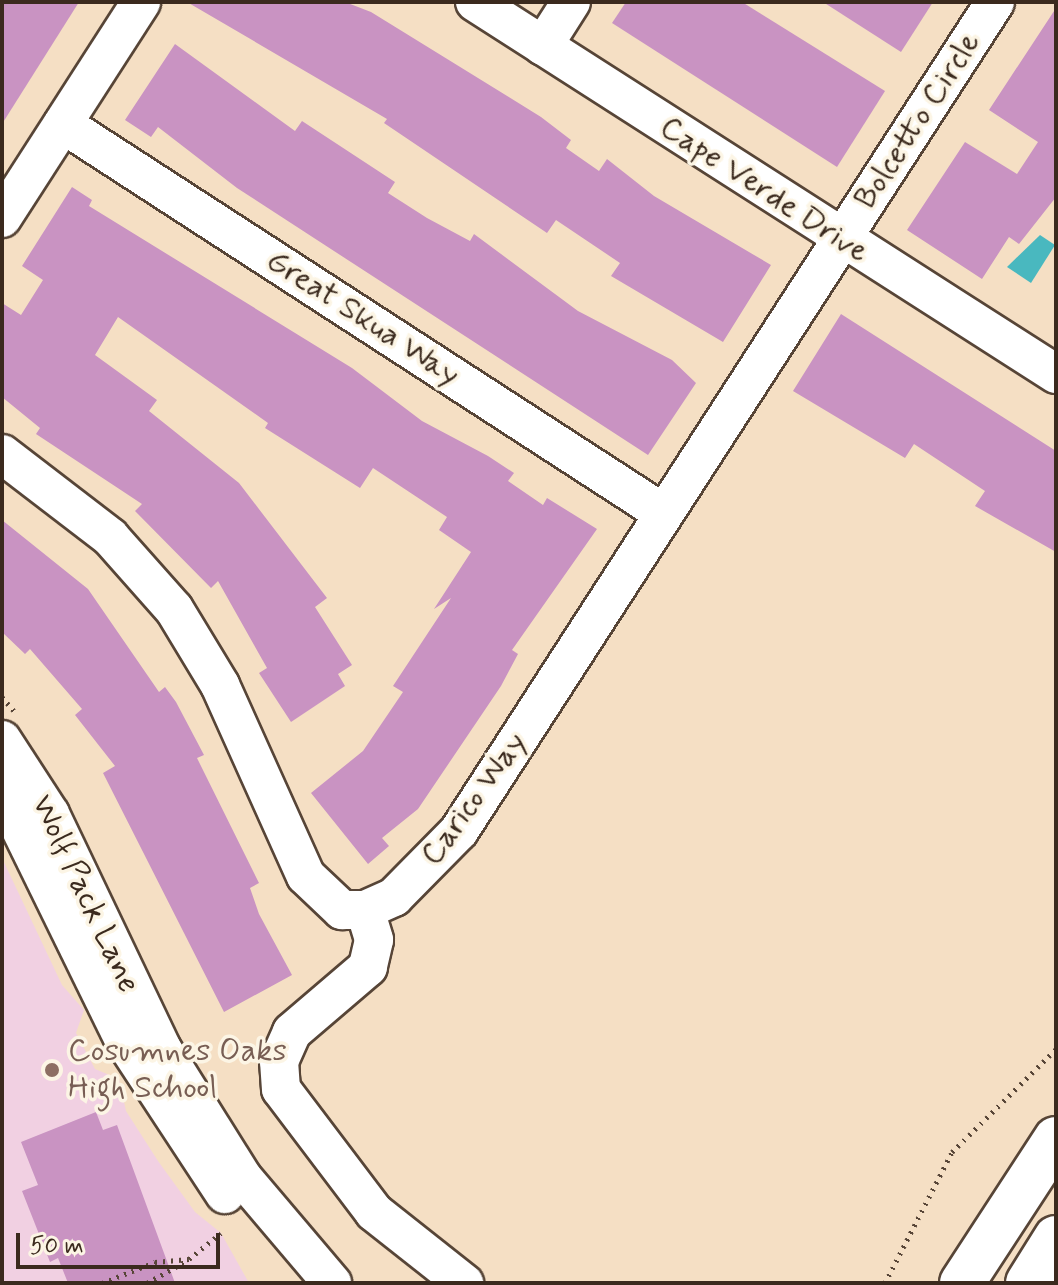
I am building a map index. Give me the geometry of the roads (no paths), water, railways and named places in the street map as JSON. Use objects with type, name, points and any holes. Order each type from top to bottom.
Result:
[{"type":"main road","points":[[962,1283],[1056,1139]]},
{"type":"main road","points":[[1028,1283],[1056,1238]]},
{"type":"street","points":[[2,218],[141,2]]},
{"type":"street","name":"Cape Verde Drive","points":[[475,2],[841,240],[1056,374]]},
{"type":"street","points":[[543,46],[571,2]]},
{"type":"street","name":"Bolcetto Circle","points":[[841,240],[995,2]]},
{"type":"street","name":"Great Skua Way","points":[[63,124],[663,513]]},
{"type":"street","name":"Carico Way","points":[[365,910],[394,897],[459,831],[841,240]]},
{"type":"street","points":[[2,454],[110,537],[174,609],[220,685],[306,876],[342,910],[365,910],[374,940],[368,967],[292,1032],[279,1061],[281,1089],[374,1212],[464,1283]]},
{"type":"street","name":"Wolf Pack Lane","points":[[12,731],[175,1071],[243,1178],[332,1283]]},
{"type":"street","name":"Wolf Pack Lane","points":[[2,791],[157,1098],[297,1283]]},
{"type":"water","points":[[1040,235],[1055,245],[1031,283],[1007,267]]},
{"type":"place","name":"Cosumnes Oaks High School","points":[[52,1070]]}]
